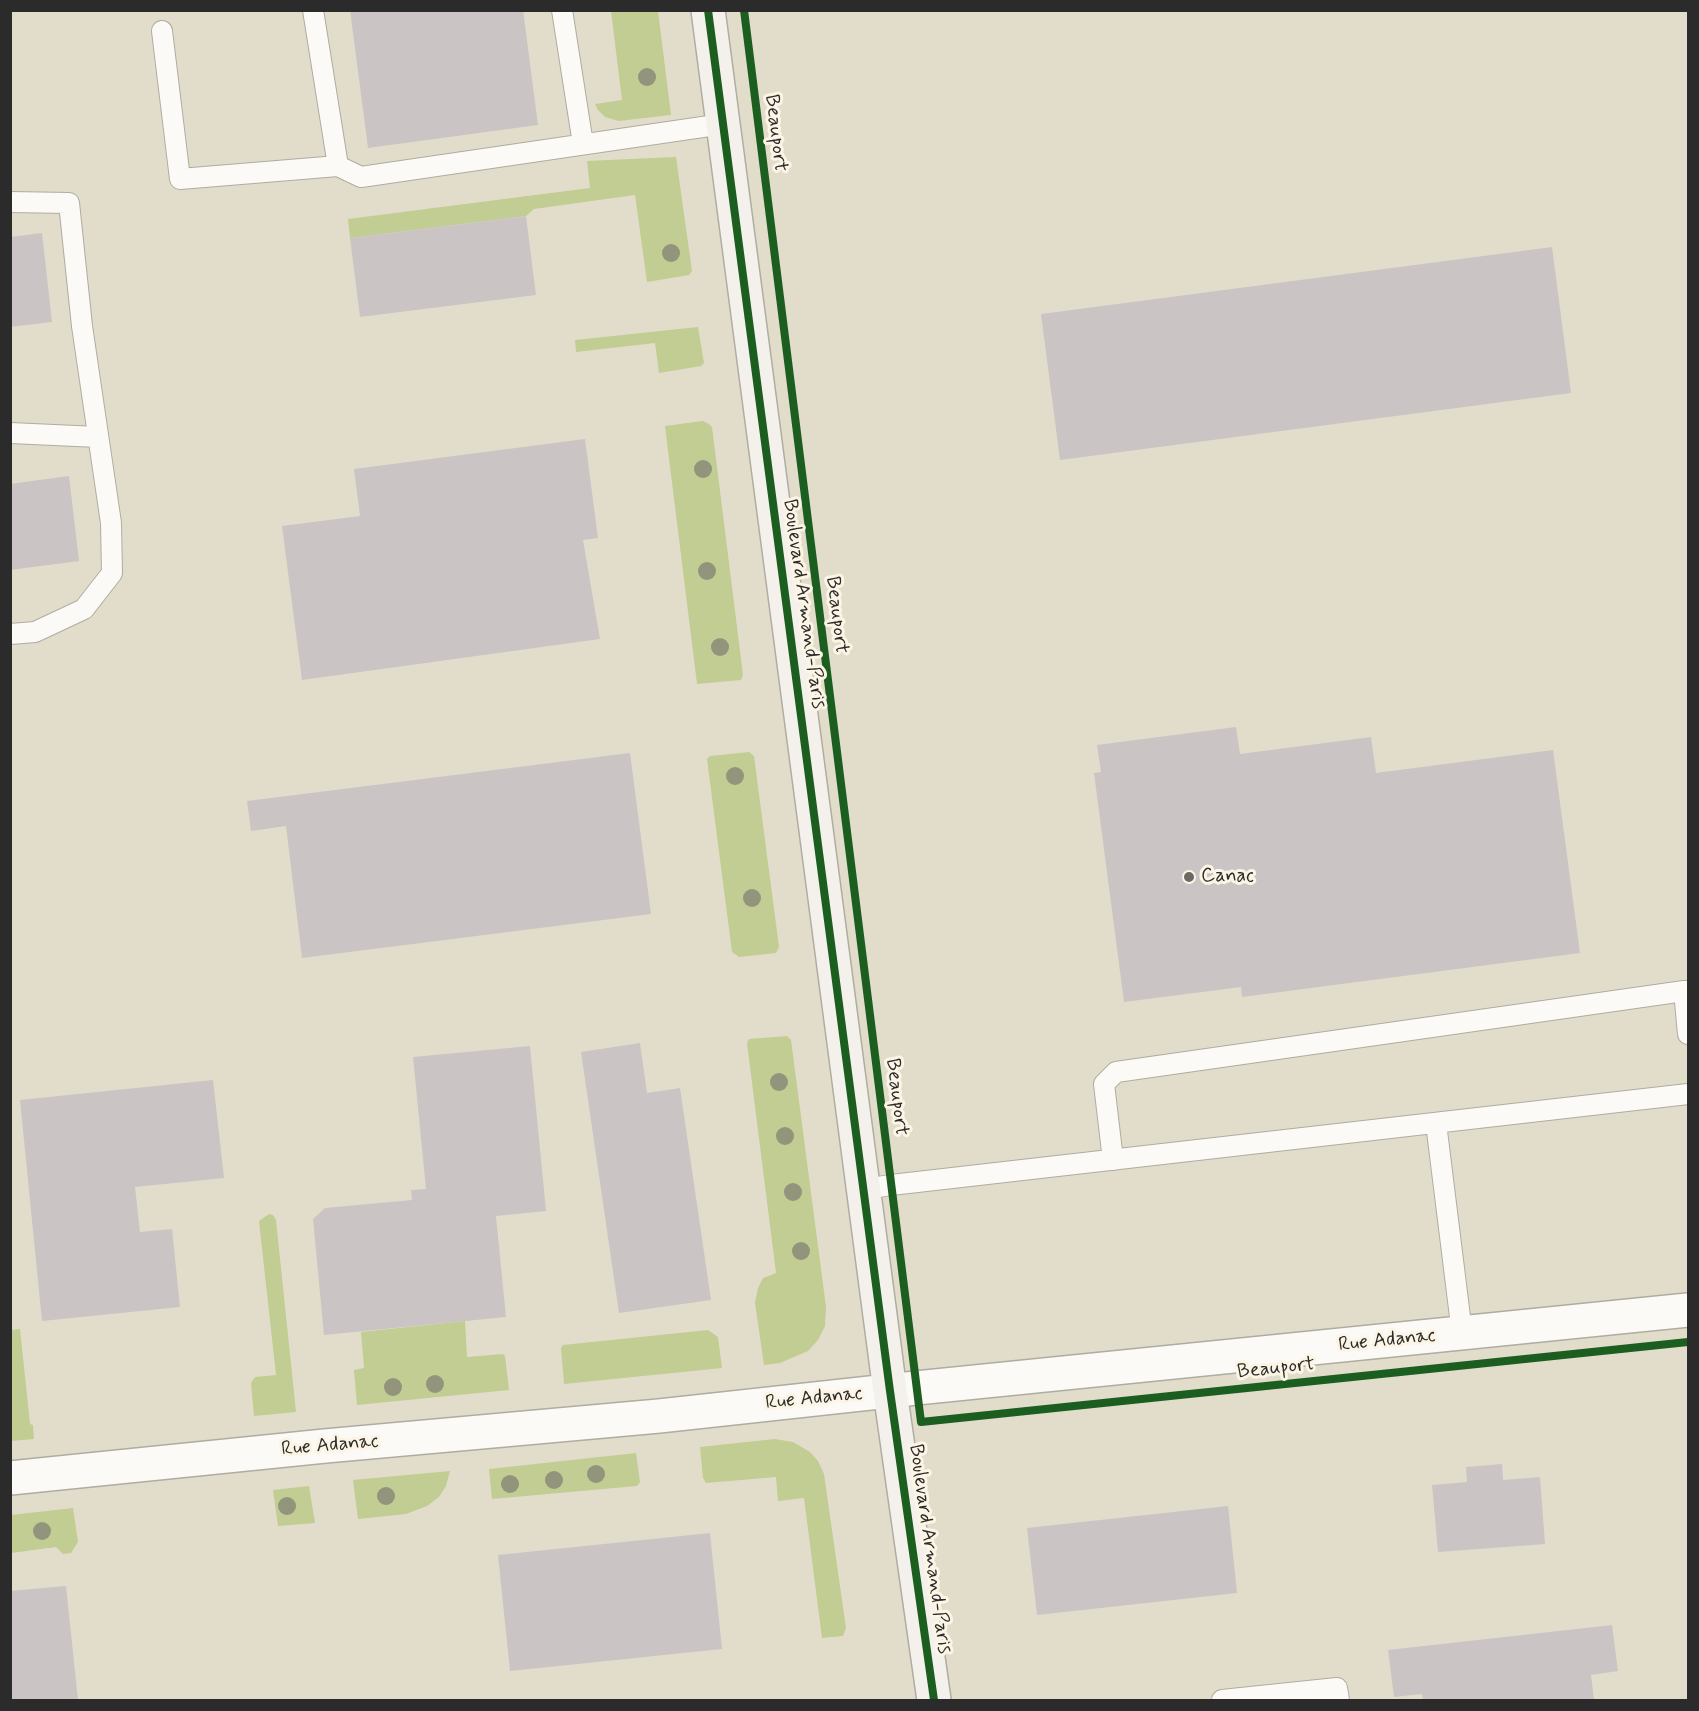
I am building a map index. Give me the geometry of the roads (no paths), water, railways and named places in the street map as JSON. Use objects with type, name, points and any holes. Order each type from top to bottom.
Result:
[{"type":"street","name":"Boulevard Armand-Paris","points":[[708,10],[890,1391],[934,1701]]},
{"type":"street","name":"Rue Adanac","points":[[10,1478],[325,1446],[659,1416],[1689,1310]]},
{"type":"lane","points":[[313,10],[338,166]]},
{"type":"lane","points":[[562,10],[583,144]]},
{"type":"lane","points":[[162,31],[180,179],[338,166],[361,177],[723,124]]},
{"type":"lane","points":[[10,202],[69,203],[82,326],[111,523],[112,573],[84,609],[35,632],[10,634]]},
{"type":"lane","points":[[10,433],[98,437]]},
{"type":"lane","points":[[1113,1160],[1104,1084],[1116,1072],[1686,991],[1689,1034]]},
{"type":"lane","points":[[865,1189],[1689,1094]]},
{"type":"lane","points":[[1436,1123],[1462,1333]]},
{"type":"lane","points":[[1222,1701],[1337,1688],[1339,1701]]},
{"type":"place","name":"Canac","points":[[1189,877]]}]
